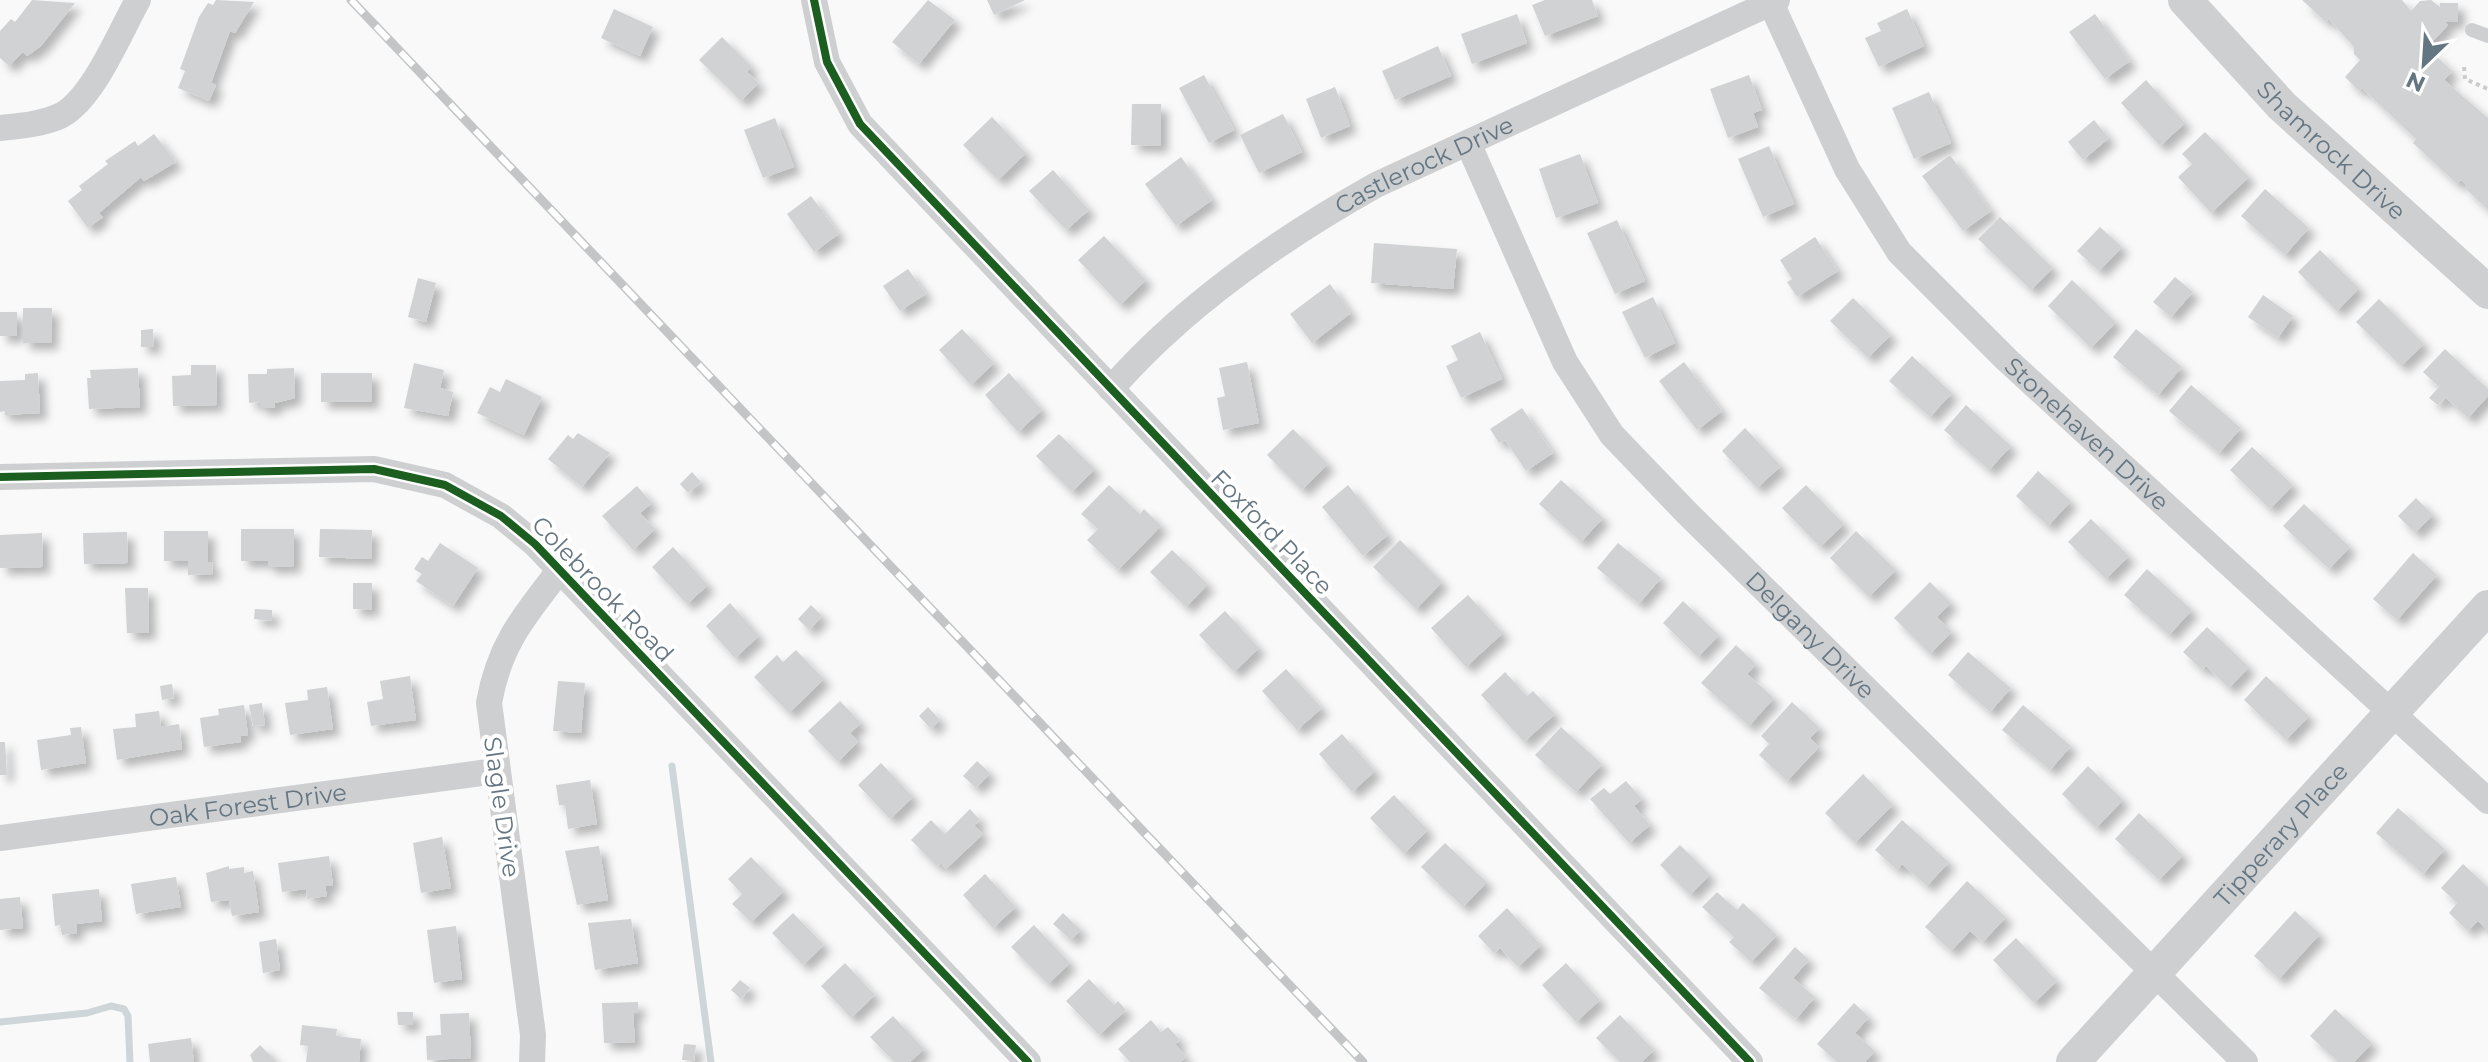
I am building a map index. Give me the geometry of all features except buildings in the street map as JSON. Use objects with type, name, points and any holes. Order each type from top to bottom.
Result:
[{"type":"street","points":[[0,128],[58,117],[69,110],[89,88],[138,0]]},
{"type":"street","name":"Foxford Place","points":[[814,0],[827,62],[860,124],[1750,1062]]},
{"type":"street","name":"Shamrock Drive","points":[[2185,0],[2282,106],[2488,292]]},
{"type":"street","name":"Castlerock Drive","points":[[1111,389],[1224,283],[1284,240],[1376,185],[1774,1]]},
{"type":"street","name":"Stonehaven Drive","points":[[1774,1],[1847,169],[1899,252],[2007,360],[2488,801]]},
{"type":"street","name":"Delgany Drive","points":[[1468,143],[1565,362],[1612,435],[2245,1062]]},
{"type":"street","name":"Colebrook Road","points":[[0,477],[321,468],[405,473],[445,485],[501,516],[535,544],[1028,1062]]},
{"type":"street","name":"Slagle Drive","points":[[532,1062],[533,1035],[489,703],[494,672],[511,634],[559,571]]},
{"type":"street","name":"Tipperary Place","points":[[2073,1062],[2488,607]]},
{"type":"street","name":"Oak Forest Drive","points":[[0,838],[496,771]]},
{"type":"lane","points":[[2472,30],[2488,36]]},
{"type":"path","points":[[2464,67],[2465,79],[2488,89]]},
{"type":"waterway","points":[[672,766],[711,1062]]},
{"type":"waterway","points":[[0,1022],[87,1013],[111,1006],[124,1009],[128,1016],[130,1062]]},
{"type":"railway","points":[[351,0],[1363,1062]]},
{"type":"cycle path","points":[[814,0],[827,62],[860,124],[1750,1062]]},
{"type":"cycle path","points":[[0,477],[374,469],[445,485],[501,516],[535,544],[1028,1062]]}]
